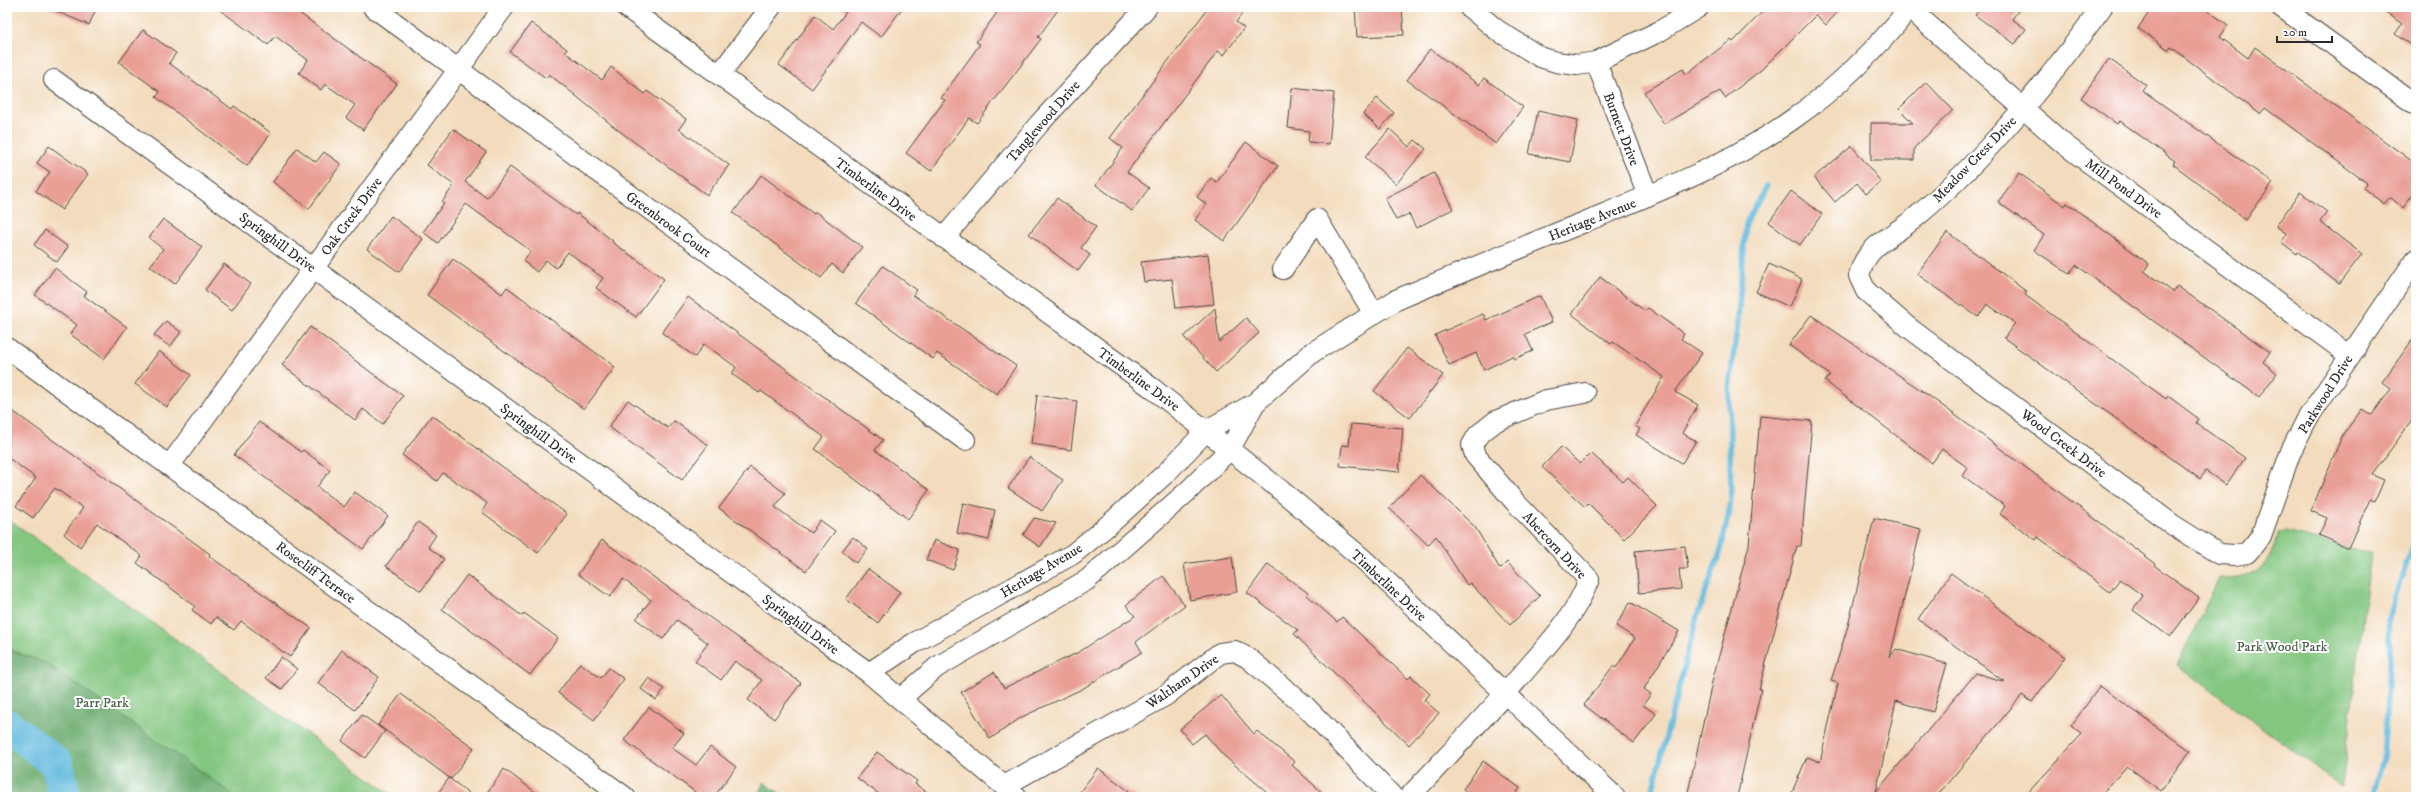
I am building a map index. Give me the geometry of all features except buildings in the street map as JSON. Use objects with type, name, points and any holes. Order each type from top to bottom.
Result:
[{"type":"street","name":"Greenbrook Court","points":[[373,7],[965,440]]},
{"type":"street","name":"Oak Creek Drive","points":[[170,465],[504,7]]},
{"type":"street","name":"Timberline Drive","points":[[626,7],[1152,388],[1207,430],[1363,559],[1615,797]]},
{"type":"street","points":[[719,75],[771,7]]},
{"type":"street","name":"Tanglewood Drive","points":[[944,238],[1039,124],[1147,7]]},
{"type":"street","points":[[1469,7],[1496,30],[1540,57],[1556,62],[1577,65],[1596,62],[1660,31],[1699,7]]},
{"type":"street","name":"Meadow Crest Drive","points":[[1878,301],[1866,291],[1859,276],[1861,267],[1874,247],[1916,218],[1969,167],[2023,108],[2102,7]]},
{"type":"street","points":[[2281,7],[2416,105]]},
{"type":"street","name":"Mill Pond Drive","points":[[1910,8],[2065,145],[2349,355]]},
{"type":"street","name":"Heritage Avenue","points":[[869,673],[914,643],[1073,554],[1112,522],[1160,478],[1207,430],[1255,403],[1313,352],[1374,312],[1396,300],[1685,181],[1744,150],[1793,119],[1871,53],[1910,8]]},
{"type":"street","name":"Burnett Drive","points":[[1596,62],[1648,196]]},
{"type":"street","name":"Springhill Drive","points":[[54,80],[869,673],[1010,792]]},
{"type":"street","points":[[1283,269],[1317,219],[1374,312]]},
{"type":"street","name":"Parkwood Drive","points":[[2258,540],[2291,451],[2306,418],[2416,259]]},
{"type":"street","name":"Wood Creek Drive","points":[[1878,301],[1914,331],[2173,524],[2219,554],[2234,555],[2247,553],[2258,540]]},
{"type":"street","name":"Rosecliff Terrace","points":[[7,348],[625,797]]},
{"type":"street","name":"Abercorn Drive","points":[[1409,797],[1506,694],[1560,630],[1582,597],[1589,579],[1510,496],[1475,455],[1472,446],[1478,435],[1496,421],[1546,400],[1585,393]]},
{"type":"street","name":"Heritage Avenue","points":[[900,698],[936,667],[1087,580],[1188,491],[1230,449],[1255,403]]},
{"type":"street","name":"Waltham Drive","points":[[1010,792],[1165,696],[1220,654],[1235,651],[1248,658],[1305,706],[1393,797]]},
{"type":"green space","name":"Parr Park","points":[[7,518],[395,797],[7,797]]},
{"type":"green space","name":"Park Wood Park","points":[[2285,532],[2371,553],[2342,787],[2177,665],[2219,578],[2231,579],[2242,577],[2259,569],[2271,555],[2277,533]]},
{"type":"green space","points":[[7,649],[46,663],[237,797],[7,797]]},
{"type":"green space","points":[[764,782],[785,797],[756,797]]},
{"type":"waterway","points":[[1645,797],[1653,788],[1697,616],[1721,550],[1731,501],[1729,388],[1737,329],[1746,223],[1766,186]]},
{"type":"waterway","points":[[2372,797],[2383,759],[2390,653],[2388,618],[2416,534]]},
{"type":"waterway","points":[[7,725],[57,764],[65,797]]}]
